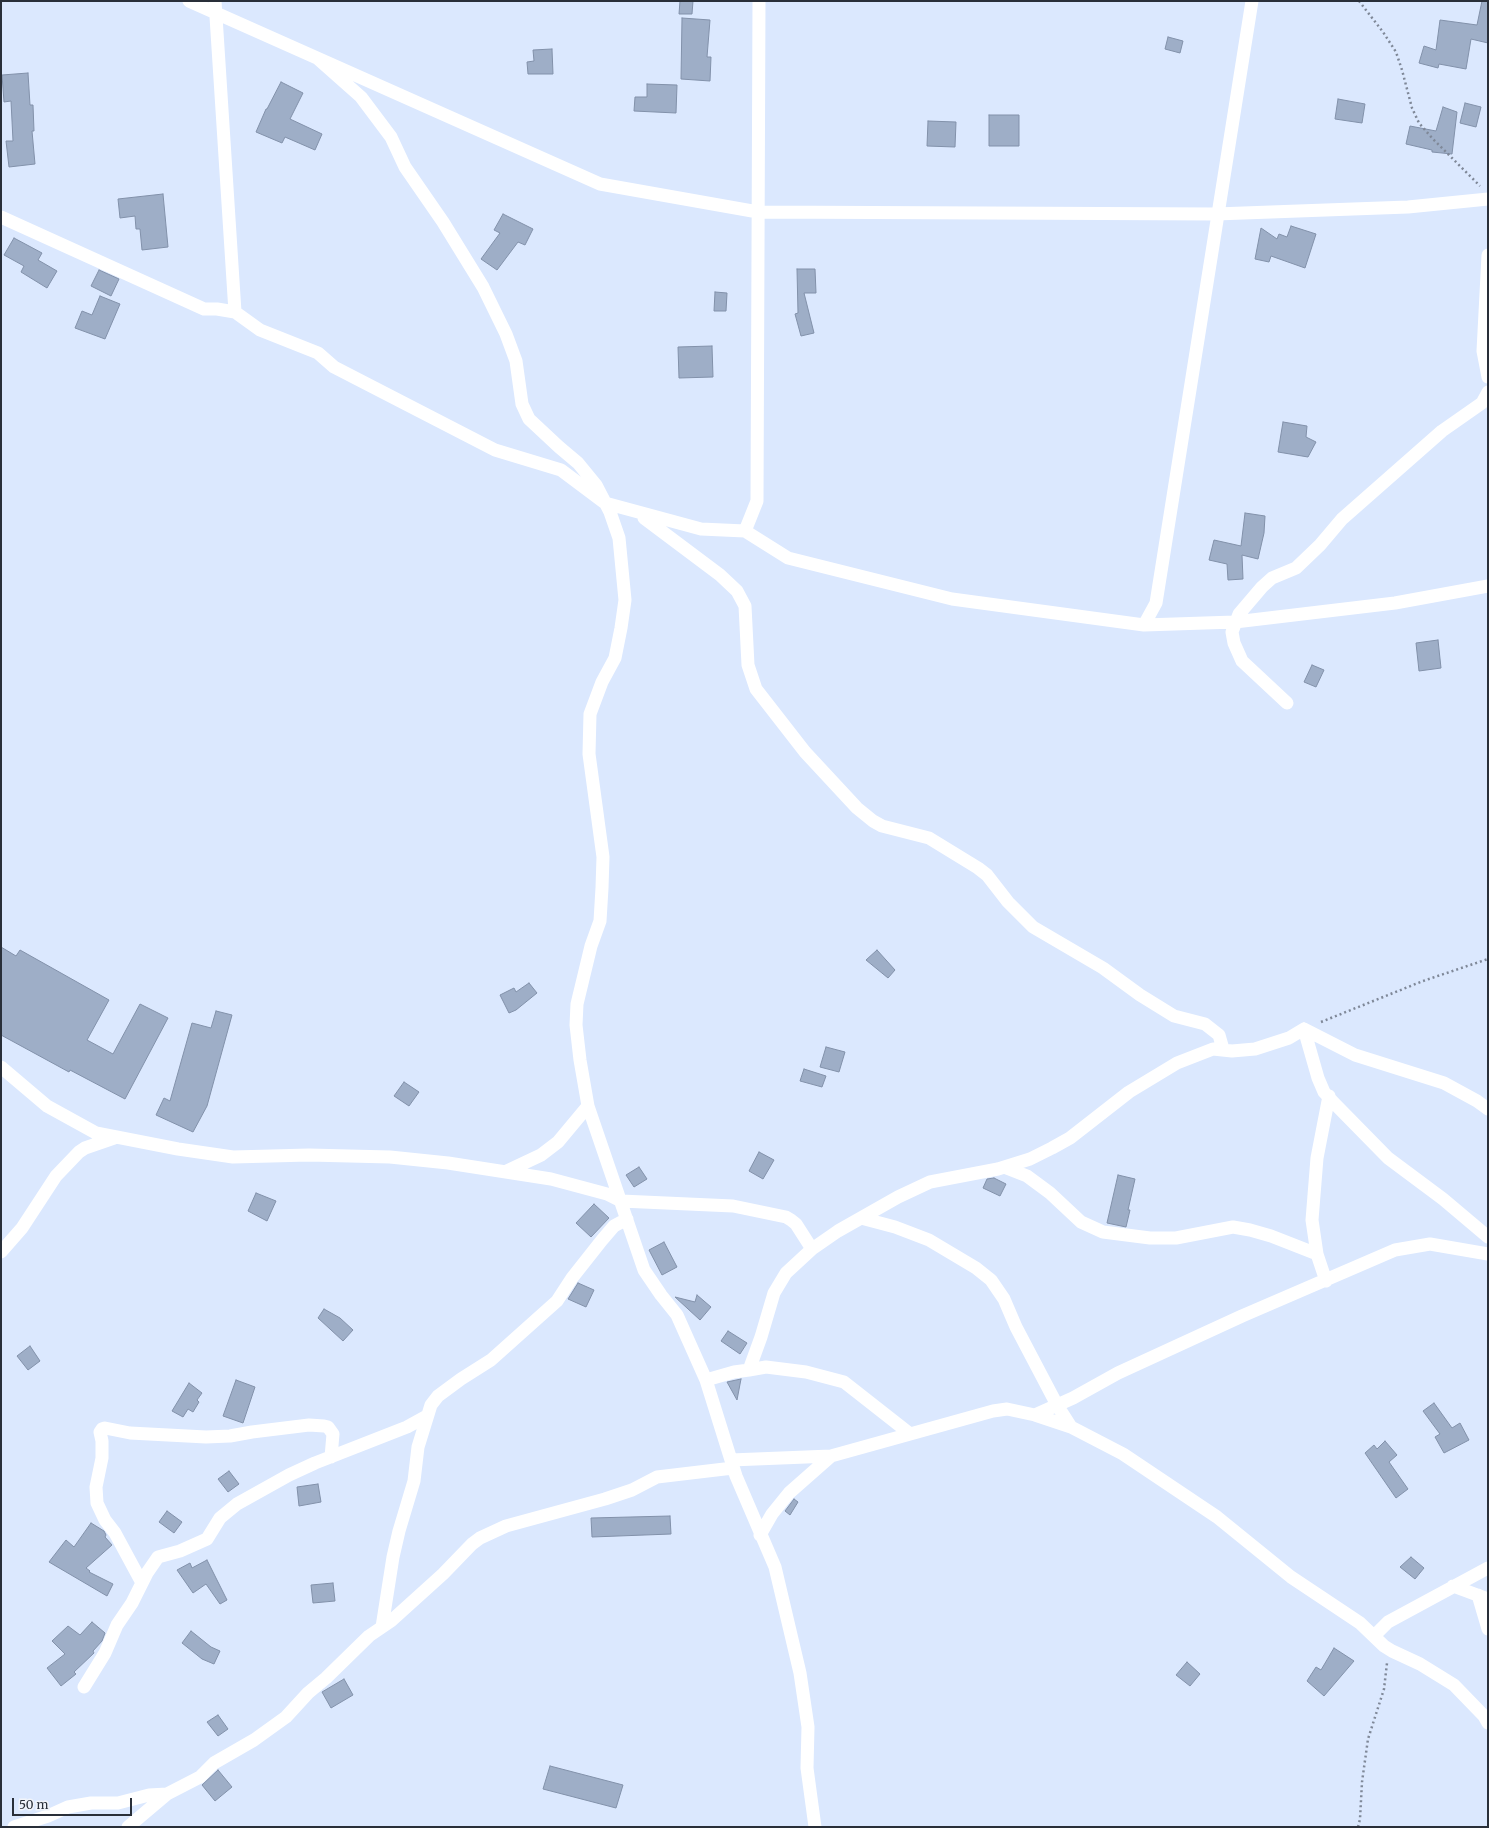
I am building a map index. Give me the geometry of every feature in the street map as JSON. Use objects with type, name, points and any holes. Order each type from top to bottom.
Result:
[{"type":"street","points":[[189,1],[215,7],[317,58],[600,184],[758,212],[1218,214],[1408,207],[1485,193]]},
{"type":"street","points":[[745,531],[756,501],[759,1]]},
{"type":"street","points":[[1144,625],[1156,603],[1252,1]]},
{"type":"street","points":[[215,7],[235,312]]},
{"type":"street","points":[[317,58],[361,97],[391,137],[405,167],[443,222],[483,287],[506,334],[516,361],[522,404],[530,418],[558,447],[578,463],[596,485],[619,538],[625,600],[621,628],[615,658],[602,682],[590,714],[589,754],[603,857],[600,921],[591,946],[577,1004],[576,1024],[580,1060],[588,1106],[644,1270],[677,1315],[706,1380],[732,1464],[760,1535],[775,1567],[800,1673],[808,1727],[807,1768],[815,1827]]},
{"type":"street","points":[[1,217],[204,309],[217,309],[235,312],[260,330],[318,353],[334,368],[495,450],[561,470],[605,503],[701,529],[745,531],[788,558],[952,599],[1144,625],[1235,622],[1395,603],[1488,586]]},
{"type":"street","points":[[1488,255],[1483,351],[1488,377]]},
{"type":"street","points":[[1287,703],[1242,661],[1234,643],[1232,632],[1239,614],[1262,587],[1272,578],[1296,568],[1320,545],[1342,519],[1442,431],[1482,403],[1488,392]]},
{"type":"street","points":[[632,511],[662,530],[681,547],[720,574],[736,591],[745,606],[748,665],[756,689],[805,752],[858,808],[873,821],[882,826],[929,838],[978,868],[990,878],[1008,902],[1033,927],[1103,968],[1140,995],[1174,1016],[1205,1024],[1219,1035],[1223,1049]]},
{"type":"street","points":[[748,1370],[761,1337],[774,1293],[786,1273],[812,1249],[838,1231],[898,1197],[930,1182],[1004,1167],[1030,1159],[1070,1138],[1129,1092],[1173,1065],[1213,1049],[1232,1051],[1255,1049],[1289,1038],[1304,1029]]},
{"type":"street","points":[[1304,1029],[1318,1078],[1324,1092],[1388,1158],[1443,1199],[1488,1236]]},
{"type":"street","points":[[1304,1029],[1355,1055],[1444,1083],[1477,1101],[1488,1109]]},
{"type":"street","points":[[1,1067],[47,1106],[96,1133],[116,1138],[233,1157],[309,1155],[390,1156],[448,1163],[551,1179],[607,1194],[621,1201],[733,1206],[786,1217],[794,1222],[812,1249]]},
{"type":"street","points":[[1326,1281],[1317,1254],[1312,1220],[1316,1158],[1328,1096]]},
{"type":"street","points":[[505,1172],[541,1155],[558,1142],[588,1106]]},
{"type":"street","points":[[1,1252],[22,1228],[56,1176],[79,1152],[85,1148],[116,1138]]},
{"type":"street","points":[[1004,1167],[1027,1176],[1050,1193],[1081,1222],[1104,1232],[1150,1238],[1176,1238],[1233,1227],[1271,1236],[1317,1254]]},
{"type":"street","points":[[861,1218],[895,1227],[929,1240],[976,1268],[990,1280],[1004,1299],[1016,1327],[1057,1405],[1071,1427]]},
{"type":"street","points":[[382,1627],[393,1557],[414,1481],[418,1447],[431,1405],[438,1396],[491,1360],[557,1301],[572,1278],[602,1240],[614,1226],[627,1219]]},
{"type":"street","points":[[1034,1415],[1176,1346],[1395,1250],[1430,1244],[1488,1254]]},
{"type":"street","points":[[706,1380],[734,1372],[766,1367],[829,1377],[844,1382],[909,1433]]},
{"type":"street","points":[[128,1827],[168,1794],[200,1777],[214,1763],[254,1740],[286,1717],[308,1693],[370,1636],[443,1574],[472,1544],[506,1526],[605,1499],[632,1490],[657,1477],[732,1464],[831,1456],[909,1433],[993,1411],[1008,1410],[1034,1415],[1071,1427],[1123,1454],[1217,1517],[1291,1577],[1360,1623],[1390,1649],[1420,1664],[1454,1685],[1484,1716],[1488,1723]]},
{"type":"street","points":[[84,1687],[105,1653],[117,1625],[132,1603],[158,1557],[180,1551],[207,1539],[220,1518],[237,1504],[289,1475],[407,1427],[427,1416]]},
{"type":"street","points":[[142,1583],[97,1504],[96,1487],[102,1458],[102,1441],[100,1432],[102,1429],[105,1428],[130,1433],[206,1437],[230,1436],[308,1426],[324,1426],[328,1427],[333,1434],[331,1457]]},
{"type":"street","points":[[760,1535],[772,1514],[789,1493],[831,1456]]},
{"type":"street","points":[[1374,1636],[1388,1622],[1488,1568]]},
{"type":"street","points":[[1453,1586],[1483,1597],[1488,1629]]},
{"type":"street","points":[[14,1827],[48,1816],[68,1807],[91,1803],[118,1803],[149,1796],[168,1794]]},
{"type":"path","points":[[1359,1],[1383,32],[1396,52],[1412,108],[1419,123],[1485,193]]},
{"type":"path","points":[[1304,1029],[1423,981],[1488,959]]},
{"type":"path","points":[[1358,1827],[1368,1739],[1384,1689],[1390,1649]]},
{"type":"building","points":[[680,1],[693,1],[692,14],[679,14]]},
{"type":"building","points":[[1482,1],[1488,1],[1488,43],[1471,39],[1466,69],[1439,64],[1438,68],[1419,63],[1424,46],[1436,50],[1440,20],[1477,25]]},
{"type":"building","points":[[682,18],[710,20],[707,57],[711,57],[710,81],[681,79]]},
{"type":"building","points":[[1168,37],[1183,41],[1180,53],[1165,49]]},
{"type":"building","points":[[552,49],[553,74],[528,74],[527,62],[534,61],[533,50]]},
{"type":"building","points":[[28,73],[30,105],[33,105],[34,131],[32,131],[35,164],[9,167],[6,141],[13,141],[11,101],[4,102],[2,75]]},
{"type":"building","points":[[281,82],[303,93],[290,119],[322,134],[315,150],[285,137],[282,143],[256,132],[266,109]]},
{"type":"building","points":[[647,84],[677,85],[676,113],[634,111],[635,97],[647,97]]},
{"type":"building","points":[[1338,99],[1365,104],[1362,123],[1335,119]]},
{"type":"building","points":[[1465,103],[1481,107],[1476,127],[1460,123]]},
{"type":"building","points":[[1443,107],[1457,112],[1452,154],[1432,152],[1432,150],[1406,144],[1410,126],[1436,131]]},
{"type":"building","points":[[989,115],[1019,115],[1019,146],[989,146]]},
{"type":"building","points":[[928,121],[956,122],[955,147],[927,146]]},
{"type":"building","points":[[163,194],[168,247],[142,250],[140,229],[136,229],[135,216],[120,218],[118,199]]},
{"type":"building","points":[[503,214],[533,229],[525,245],[518,242],[497,270],[481,259],[500,233],[494,230]]},
{"type":"building","points":[[1291,226],[1316,234],[1305,268],[1271,256],[1269,262],[1255,259],[1261,228],[1277,239],[1279,234],[1287,237]]},
{"type":"building","points":[[14,238],[42,253],[38,260],[57,271],[47,288],[21,272],[24,266],[4,255]]},
{"type":"building","points":[[797,269],[815,269],[816,293],[804,293],[814,333],[801,336],[795,314],[798,313]]},
{"type":"building","points":[[99,270],[119,279],[111,296],[91,286]]},
{"type":"building","points":[[715,292],[727,293],[726,311],[714,311]]},
{"type":"building","points":[[100,296],[120,304],[105,339],[75,328],[82,311],[92,315]]},
{"type":"building","points":[[712,346],[713,377],[679,378],[678,347]]},
{"type":"building","points":[[1283,422],[1307,426],[1306,437],[1316,442],[1308,457],[1278,452]]},
{"type":"building","points":[[1245,513],[1265,516],[1264,533],[1258,559],[1242,555],[1243,579],[1228,580],[1227,564],[1209,560],[1214,540],[1241,546]]},
{"type":"building","points":[[1438,640],[1441,668],[1419,671],[1416,643]]},
{"type":"building","points":[[1312,665],[1324,670],[1316,687],[1304,682]]},
{"type":"building","points":[[1,947],[16,956],[20,950],[109,1000],[87,1040],[113,1054],[140,1004],[168,1018],[125,1099],[70,1070],[69,1072],[1,1035]]},
{"type":"building","points":[[877,950],[895,970],[888,978],[866,960]]},
{"type":"building","points":[[529,983],[537,993],[516,1010],[509,1013],[500,995],[514,988],[516,992]]},
{"type":"building","points":[[216,1011],[232,1015],[207,1106],[193,1132],[156,1115],[164,1098],[170,1101],[192,1023],[211,1028]]},
{"type":"building","points":[[826,1047],[845,1052],[839,1072],[820,1067]]},
{"type":"building","points":[[804,1069],[826,1076],[822,1087],[800,1081]]},
{"type":"building","points":[[404,1082],[419,1092],[409,1106],[394,1096]]},
{"type":"building","points":[[759,1152],[774,1160],[763,1179],[749,1171]]},
{"type":"building","points":[[639,1167],[647,1179],[634,1187],[626,1175]]},
{"type":"building","points":[[1118,1175],[1135,1179],[1126,1227],[1107,1223]]},
{"type":"building","points":[[994,1178],[1006,1184],[1000,1196],[983,1188],[987,1179]]},
{"type":"building","points":[[256,1193],[276,1201],[267,1221],[248,1211]]},
{"type":"building","points":[[594,1204],[609,1218],[591,1237],[576,1223]]},
{"type":"building","points":[[664,1242],[677,1267],[662,1275],[649,1250]]},
{"type":"building","points":[[578,1283],[594,1290],[586,1307],[568,1299]]},
{"type":"building","points":[[697,1295],[711,1307],[700,1320],[675,1297],[695,1302]]},
{"type":"building","points":[[324,1309],[340,1318],[353,1330],[343,1341],[318,1318]]},
{"type":"building","points":[[728,1331],[747,1343],[740,1354],[721,1341]]},
{"type":"building","points":[[30,1346],[40,1361],[28,1370],[17,1356]]},
{"type":"building","points":[[741,1379],[737,1400],[727,1382]]},
{"type":"building","points":[[236,1380],[255,1387],[243,1423],[223,1416]]},
{"type":"building","points":[[189,1383],[202,1393],[197,1400],[199,1402],[193,1412],[188,1409],[183,1417],[172,1411]]},
{"type":"building","points":[[1434,1403],[1452,1428],[1460,1423],[1469,1440],[1444,1453],[1435,1437],[1440,1434],[1423,1411]]},
{"type":"building","points":[[1385,1441],[1397,1455],[1389,1462],[1408,1489],[1396,1498],[1365,1453],[1374,1445],[1377,1449]]},
{"type":"building","points":[[229,1471],[239,1484],[228,1492],[218,1479]]},
{"type":"building","points":[[318,1484],[321,1502],[299,1506],[297,1487]]},
{"type":"building","points":[[794,1499],[798,1502],[790,1515],[785,1511]]},
{"type":"building","points":[[167,1511],[182,1522],[174,1533],[159,1522]]},
{"type":"building","points":[[670,1516],[671,1534],[592,1537],[591,1518]]},
{"type":"building","points":[[91,1523],[104,1531],[106,1535],[105,1537],[112,1545],[86,1568],[90,1571],[89,1572],[113,1584],[107,1596],[49,1562],[66,1540],[74,1547]]},
{"type":"building","points":[[1411,1557],[1424,1568],[1415,1579],[1400,1567]]},
{"type":"building","points":[[207,1560],[227,1600],[220,1604],[206,1584],[193,1593],[177,1570],[190,1563],[192,1568]]},
{"type":"building","points":[[333,1583],[335,1601],[313,1603],[311,1585]]},
{"type":"building","points":[[92,1622],[105,1633],[102,1641],[93,1651],[94,1653],[74,1672],[76,1674],[61,1686],[47,1668],[65,1654],[52,1641],[68,1626],[80,1635]]},
{"type":"building","points":[[191,1631],[211,1647],[220,1651],[214,1664],[202,1659],[182,1643]]},
{"type":"building","points":[[1334,1648],[1354,1661],[1324,1696],[1307,1681],[1316,1667],[1321,1670]]},
{"type":"building","points":[[1187,1662],[1200,1674],[1190,1686],[1176,1675]]},
{"type":"building","points":[[344,1679],[353,1695],[331,1708],[322,1692]]},
{"type":"building","points":[[218,1715],[228,1729],[218,1736],[207,1722]]},
{"type":"building","points":[[550,1766],[623,1785],[616,1808],[543,1789]]},
{"type":"building","points":[[218,1770],[232,1787],[215,1801],[202,1785]]}]
